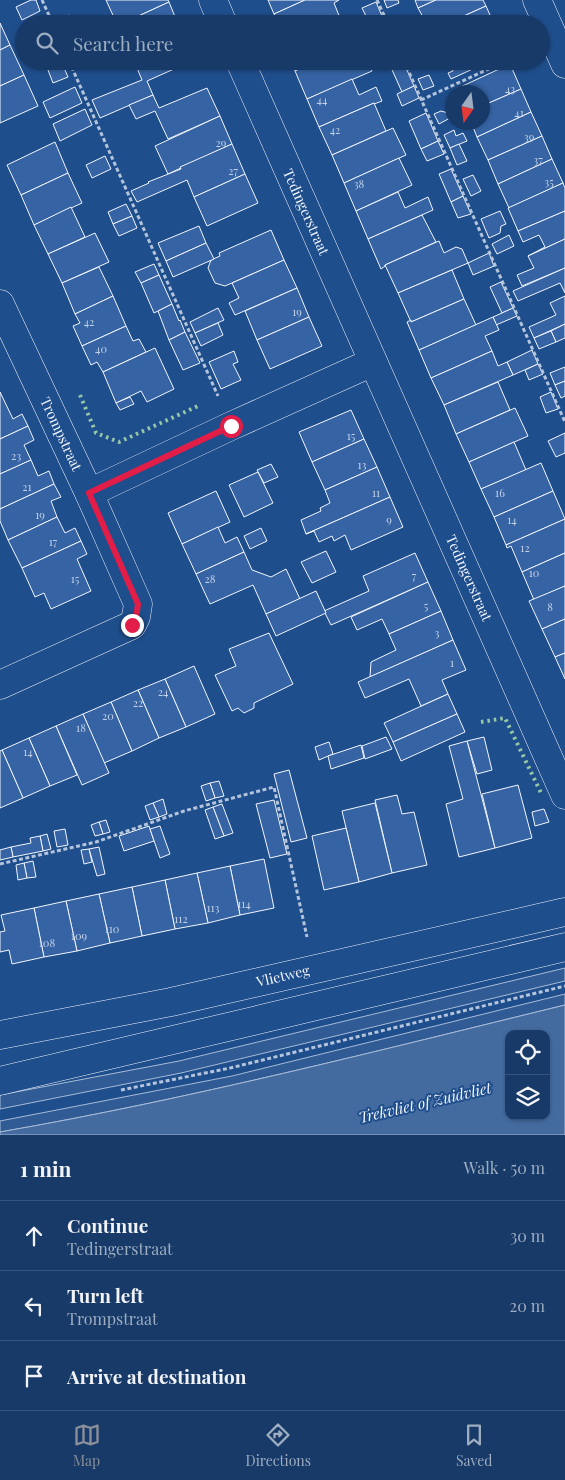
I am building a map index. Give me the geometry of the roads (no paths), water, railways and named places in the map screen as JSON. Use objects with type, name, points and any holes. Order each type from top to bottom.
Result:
[{"type":"street","points":[[212,0],[219,15]]},
{"type":"street","points":[[537,0],[544,15]]},
{"type":"street","points":[[550,30],[565,64]]},
{"type":"street","name":"Tedingerstraat","points":[[244,70],[565,795]]},
{"type":"street","name":"Trompstraat","points":[[0,304],[6,333],[89,493],[138,604],[136,618],[132,625],[0,685]]},
{"type":"street","points":[[89,493],[373,362]]},
{"type":"street","name":"Vlietweg","points":[[0,1035],[171,1002],[565,912]]},
{"type":"street","points":[[0,1081],[565,947]]},
{"type":"street","points":[[0,1063],[145,1047]]},
{"type":"water","name":"Trekvliet of Zuidvliet","points":[[565,1005],[565,1135],[0,1135],[0,1132],[142,1105],[354,1057]]}]
